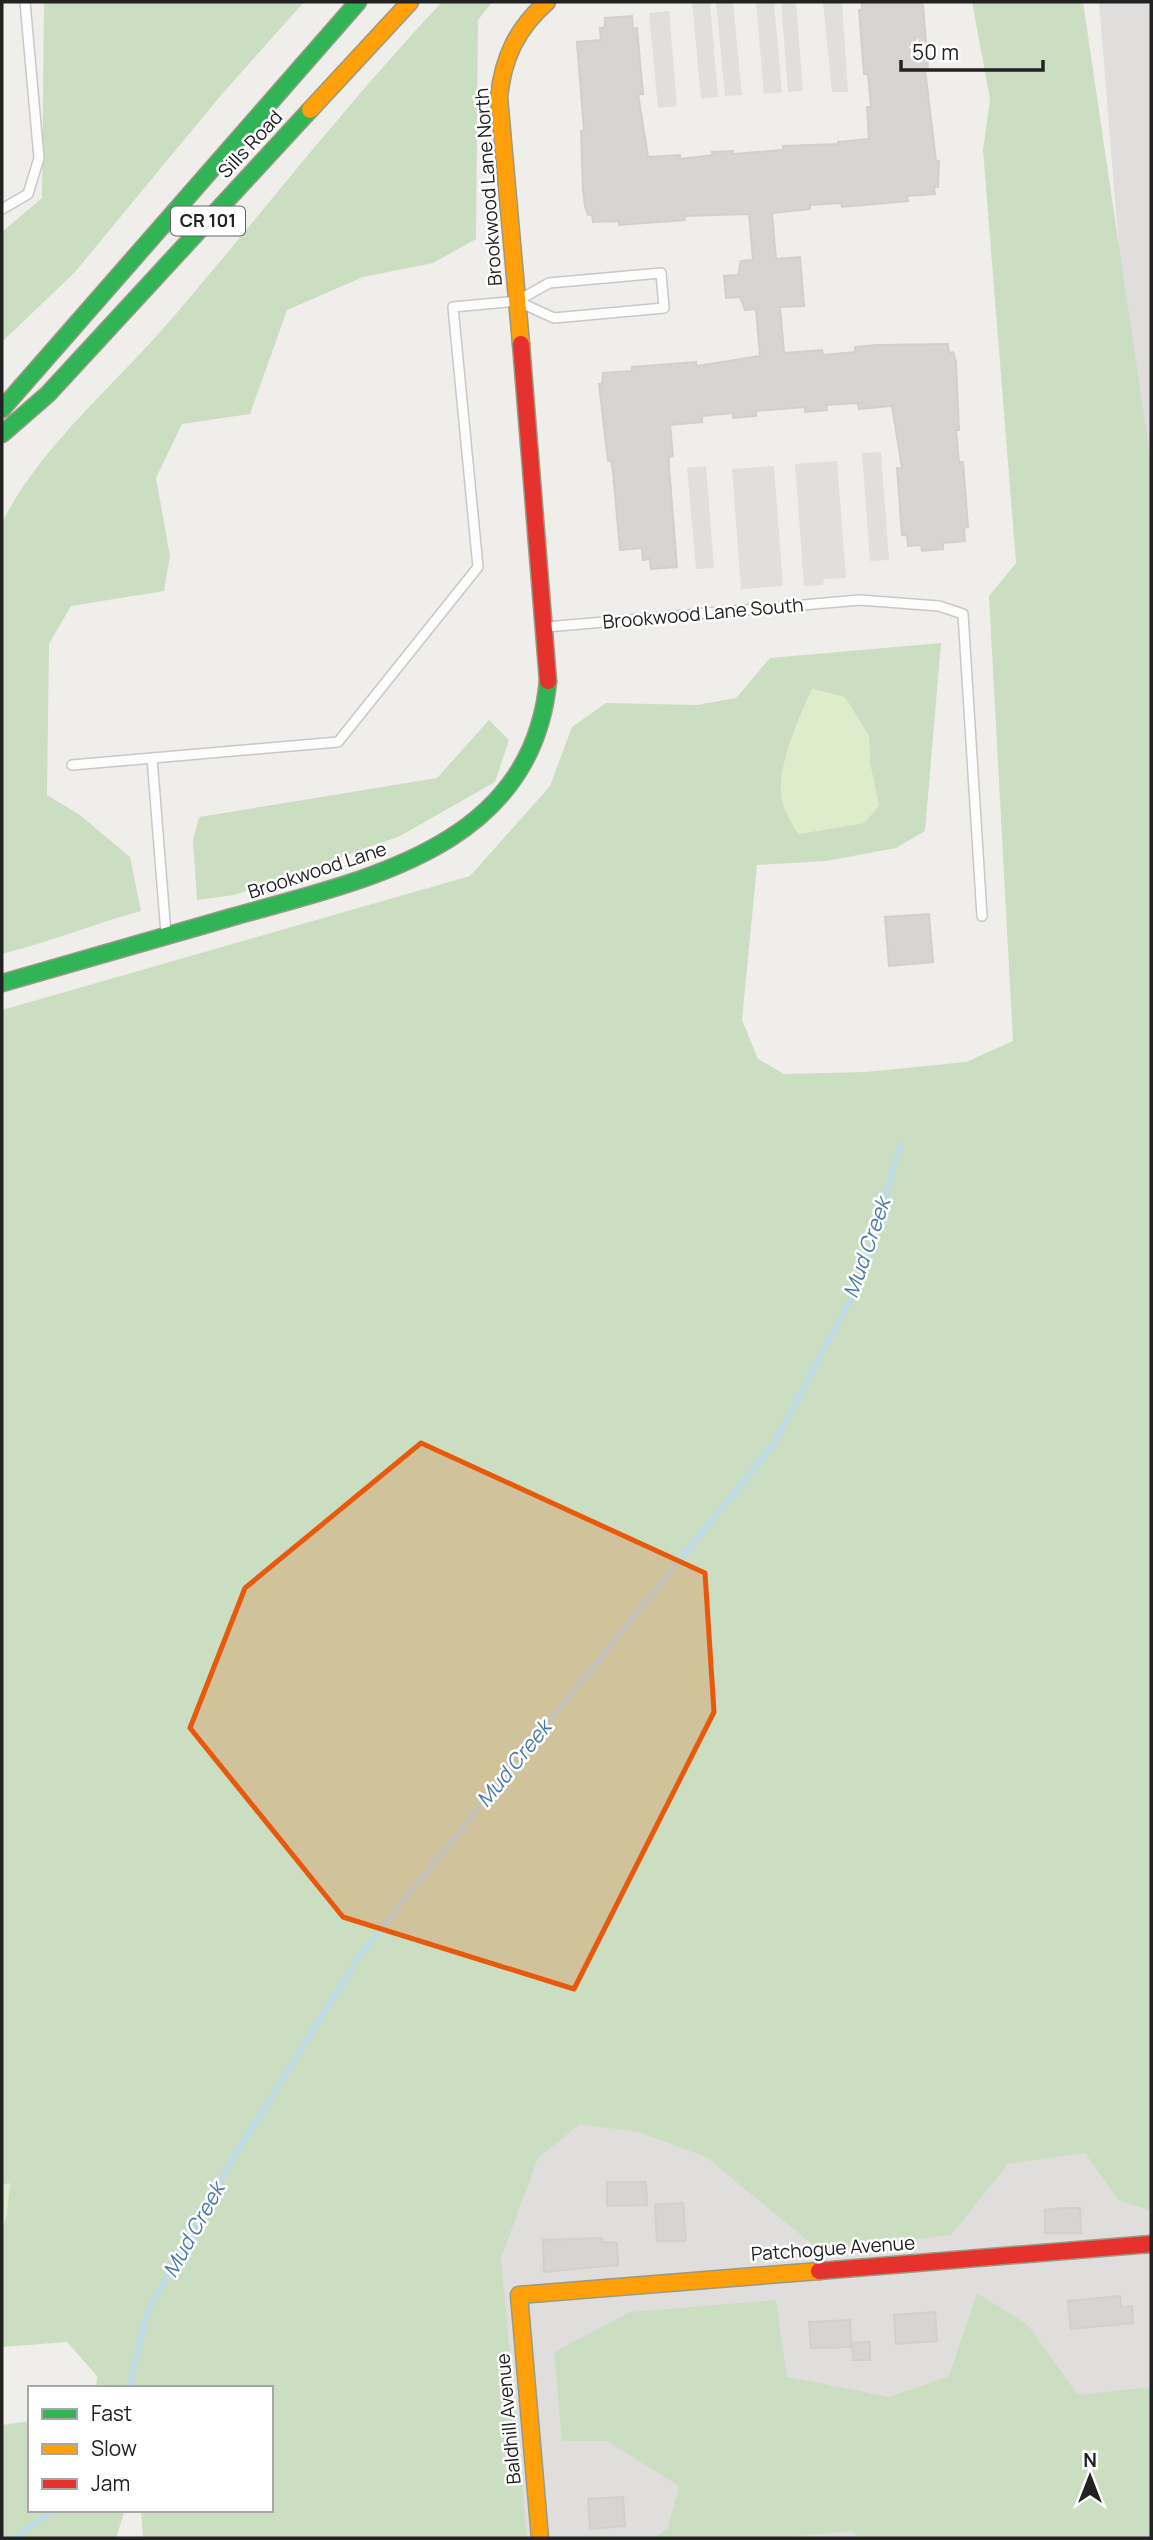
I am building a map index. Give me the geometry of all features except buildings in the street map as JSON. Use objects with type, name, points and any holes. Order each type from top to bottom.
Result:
[{"type":"street","name":"Sills Road","points":[[2,409],[24,380],[186,202],[359,2]]},
{"type":"street","name":"Sills Road","points":[[2,434],[48,394],[410,2]]},
{"type":"street","name":"Brookwood Lane North","points":[[517,301],[499,97],[500,80],[512,43],[523,25],[547,2]]},
{"type":"street","name":"Brookwood Lane","points":[[2,983],[378,874],[414,859],[471,824],[514,783],[538,739],[548,693],[546,627],[517,301]]},
{"type":"street","name":"Patchogue Avenue","points":[[519,2295],[1151,2244]]},
{"type":"street","name":"Baldhill Avenue","points":[[519,2295],[540,2538]]},
{"type":"lane","points":[[2,209],[28,194],[39,158],[25,2]]},
{"type":"lane","points":[[72,765],[338,742],[478,567],[453,307],[517,301],[550,283],[661,273],[664,308],[554,318],[517,301]]},
{"type":"lane","name":"Brookwood Lane South","points":[[546,627],[860,600],[939,606],[963,614],[982,916]]},
{"type":"lane","points":[[152,758],[166,937]]},
{"type":"highlighted area","points":[[421,1443],[705,1573],[714,1712],[574,1989],[343,1917],[190,1728],[245,1588]]},
{"type":"shaded area","points":[[692,2],[710,2],[718,97],[701,99]]},
{"type":"shaded area","points":[[716,2],[733,2],[742,95],[725,96]]},
{"type":"shaded area","points":[[756,2],[774,2],[782,92],[764,94]]},
{"type":"shaded area","points":[[781,2],[796,2],[803,91],[788,92]]},
{"type":"shaded area","points":[[823,2],[842,2],[848,92],[832,92]]},
{"type":"shaded area","points":[[1099,2],[1151,2],[1151,644]]},
{"type":"shaded area","points":[[669,11],[677,106],[658,108],[649,13]]},
{"type":"shaded area","points":[[881,452],[889,560],[870,561],[862,453]]},
{"type":"shaded area","points":[[837,461],[846,578],[824,579],[823,585],[804,586],[795,464]]},
{"type":"shaded area","points":[[706,466],[714,568],[696,569],[687,468]]},
{"type":"shaded area","points":[[774,466],[783,586],[741,589],[732,469]]},
{"type":"shaded area","points":[[1151,2041],[1151,2538],[511,2538],[476,2098]]},
{"type":"green space","points":[[44,2],[304,2],[222,94],[75,272],[2,342],[2,232],[42,198]]},
{"type":"green space","points":[[442,2],[492,2],[478,20],[476,239],[433,263],[363,277],[287,310],[250,414],[182,424],[156,478],[170,556],[164,591],[71,606],[49,644],[47,795],[80,815],[130,857],[141,911],[2,954],[2,523],[34,471],[74,423],[160,332],[369,83]]},
{"type":"green space","points":[[972,2],[1083,2],[1151,463],[1151,2211],[1118,2200],[1085,2153],[1008,2164],[951,2235],[819,2250],[706,2157],[639,2132],[580,2124],[538,2158],[501,2258],[527,2538],[143,2538],[141,2512],[273,2512],[273,2386],[96,2386],[97,2376],[67,2342],[2,2347],[2,2227],[6,2219],[10,2183],[2,2185],[2,1010],[470,876],[550,786],[572,727],[606,703],[697,705],[736,698],[770,658],[941,643],[925,831],[896,848],[826,861],[757,865],[742,1020],[758,1059],[784,1074],[866,1072],[966,1062],[1013,1041],[989,596],[1016,563],[983,150],[990,99]],"holes":[[[812,689],[845,697],[869,736],[870,763],[879,806],[864,823],[798,834],[784,808],[782,776],[789,745]]]},
{"type":"green space","points":[[812,689],[845,697],[869,736],[870,763],[879,806],[864,823],[797,834],[783,804],[782,776],[795,730]]},
{"type":"green space","points":[[489,720],[509,740],[495,782],[400,836],[234,895],[197,900],[193,841],[199,817],[437,778]]},
{"type":"green space","points":[[10,2182],[6,2219],[2,2227],[2,2185]]},
{"type":"green space","points":[[977,2293],[1028,2325],[1078,2395],[1151,2387],[1151,2538],[860,2538],[852,2531],[776,2538],[653,2538],[668,2528],[679,2486],[607,2441],[562,2441],[554,2352],[630,2312],[776,2300],[787,2377],[889,2397],[949,2376]]},
{"type":"green space","points":[[28,2421],[28,2512],[124,2512],[116,2538],[2,2538],[2,2425]]},
{"type":"waterway","name":"Mud Creek","points":[[129,2386],[147,2313],[234,2157],[360,1955],[773,1445],[860,1282],[901,1144]]},
{"type":"waterway","name":"Mud Creek","points":[[14,2538],[52,2512]]},
{"type":"traffic: fast","points":[[2,409],[358,2]]},
{"type":"traffic: fast","points":[[2,434],[48,394],[310,110]]},
{"type":"traffic: fast","points":[[2,983],[336,888],[387,870],[434,847],[476,819],[511,783],[535,738],[548,681]]},
{"type":"traffic: slow","points":[[310,110],[410,2]]},
{"type":"traffic: slow","points":[[521,344],[499,97],[504,69],[513,45],[527,22],[547,2]]},
{"type":"traffic: slow","points":[[540,2538],[519,2295],[819,2271]]},
{"type":"traffic: jam","points":[[521,344],[548,681]]},
{"type":"traffic: jam","points":[[819,2271],[1151,2244]]}]
